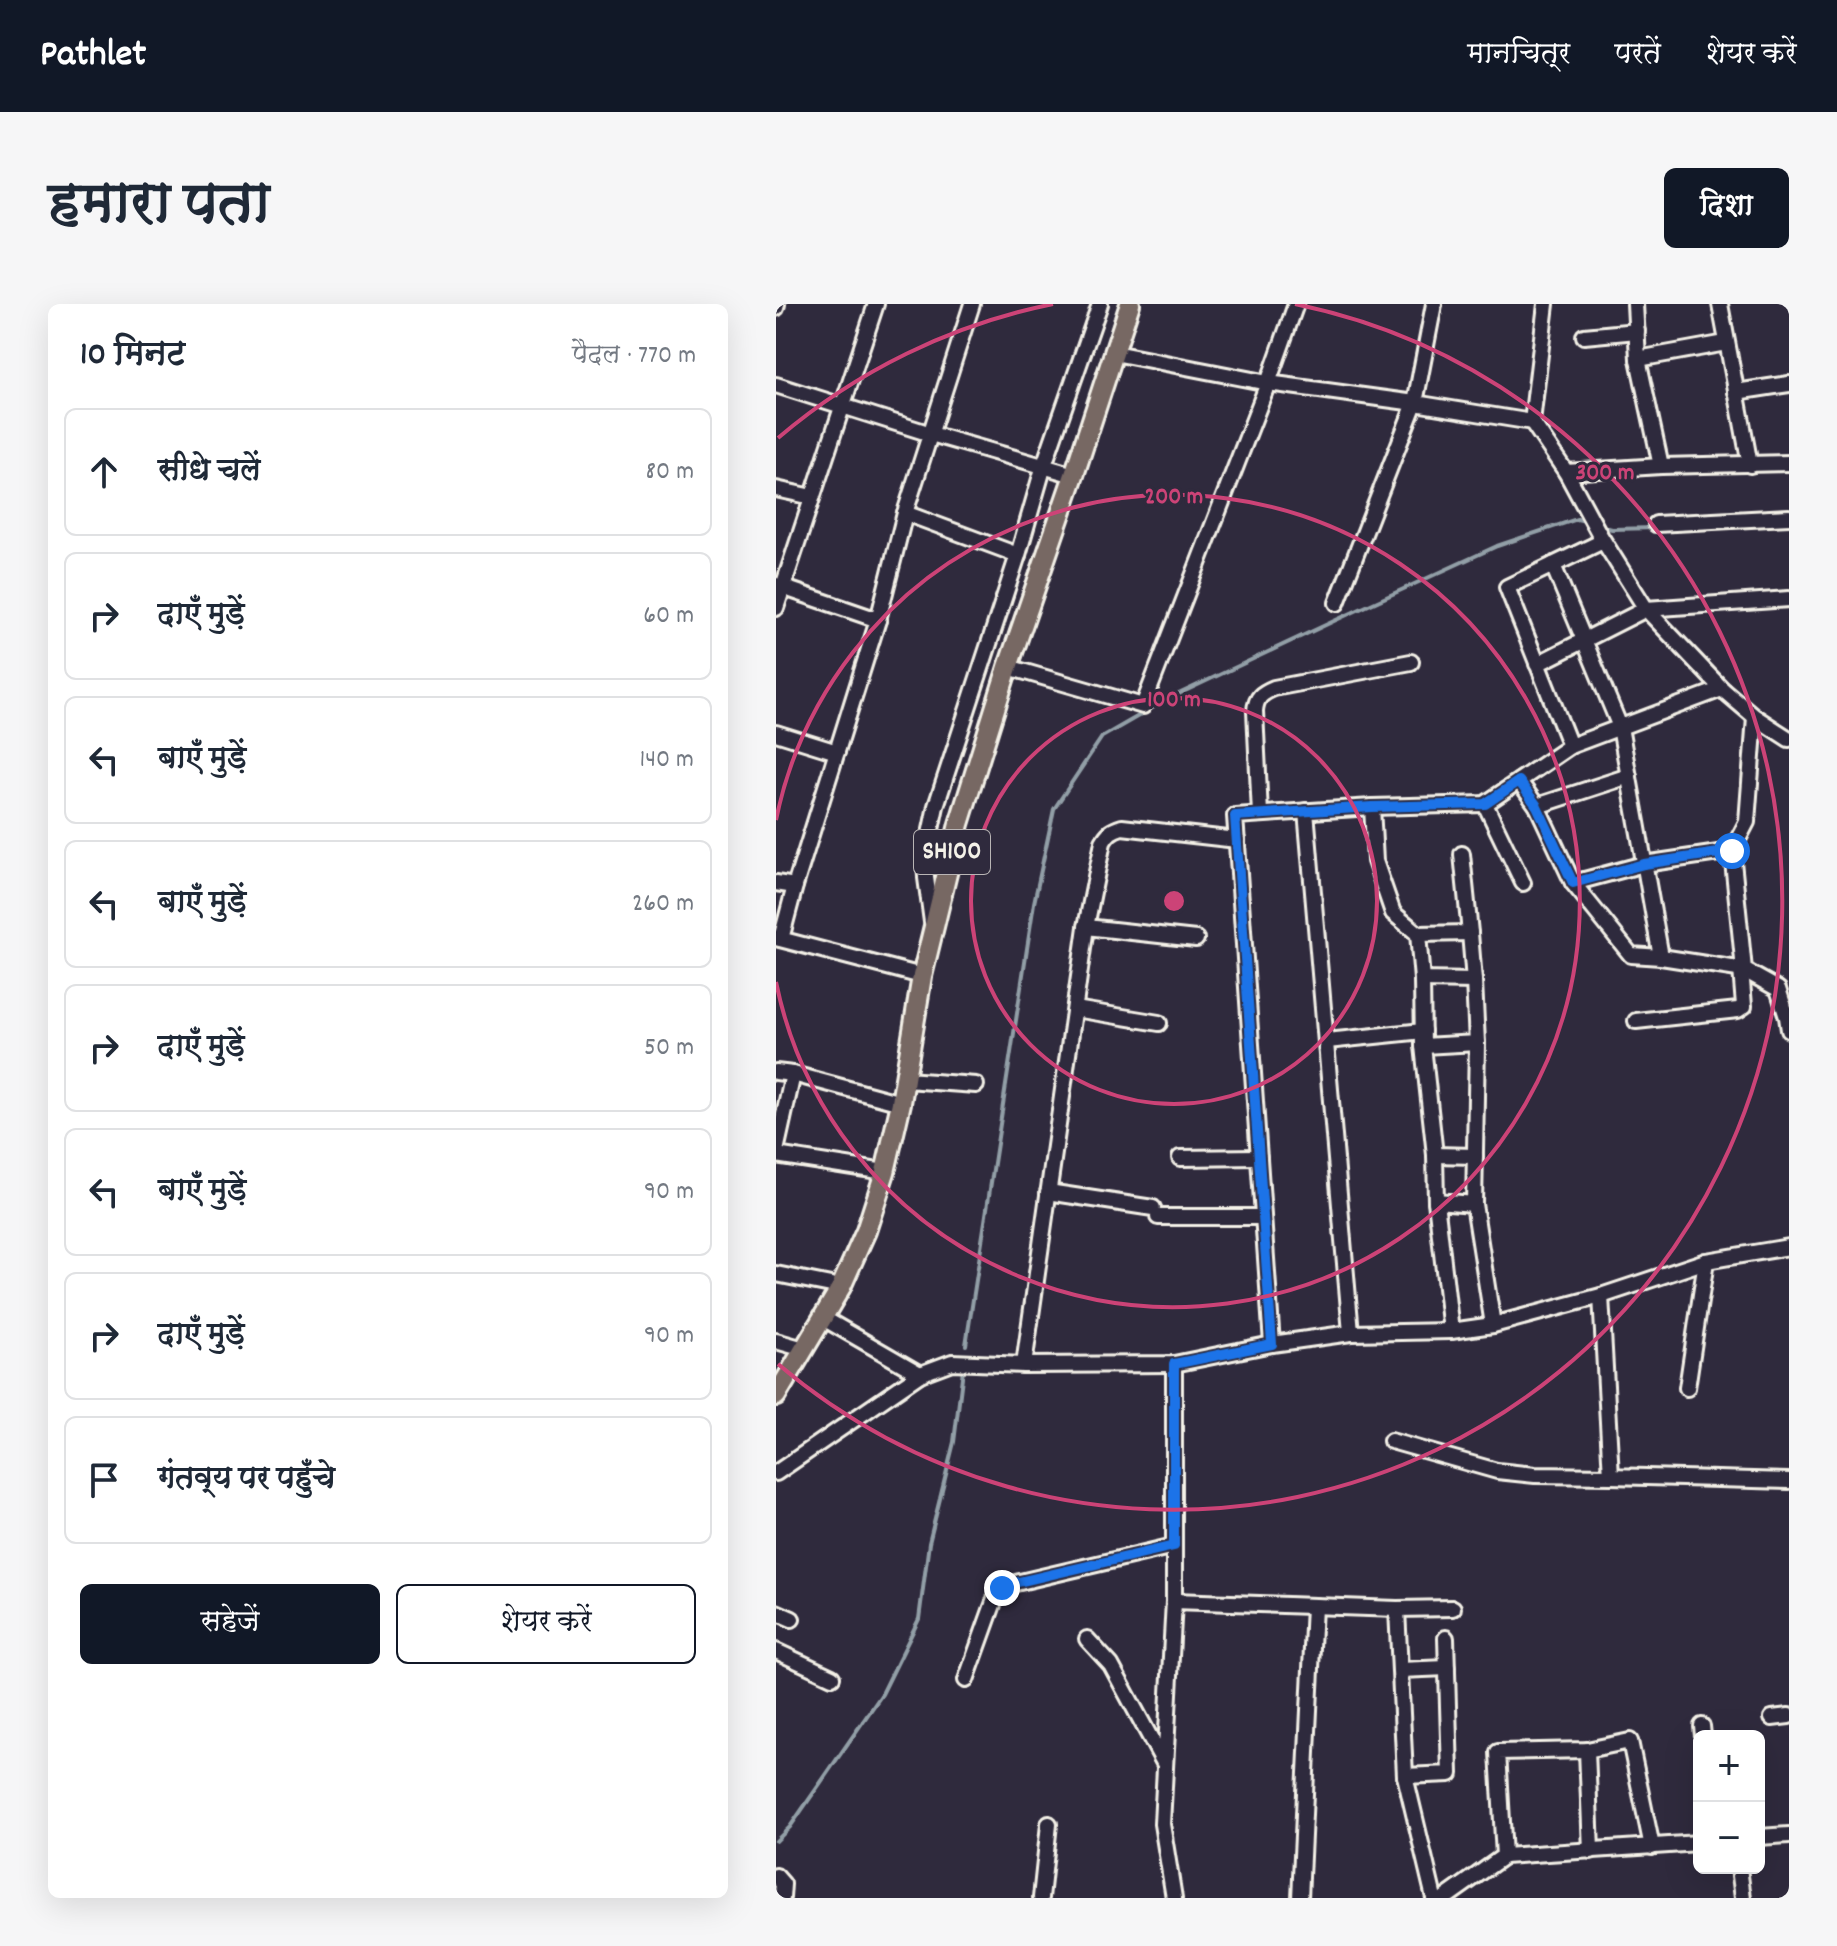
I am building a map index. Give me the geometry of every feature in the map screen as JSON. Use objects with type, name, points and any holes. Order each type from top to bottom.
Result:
[{"type":"main road","name":"SH100","points":[[776,1396],[841,1287],[866,1231],[885,1172],[901,1103],[922,976],[959,824],[1008,667],[1130,304]]},
{"type":"street","points":[[776,608],[780,586],[876,304]]},
{"type":"street","points":[[922,976],[779,938],[878,620],[905,513],[972,304]]},
{"type":"street","points":[[933,930],[925,858],[936,806],[1044,465],[1100,304]]},
{"type":"street","points":[[1008,667],[1143,706],[1296,304]]},
{"type":"street","points":[[1337,603],[1415,403],[1434,304]]},
{"type":"street","points":[[1546,304],[1532,422],[1566,472],[1602,539],[1646,609],[1722,689],[1755,717],[1789,739]]},
{"type":"street","points":[[1635,304],[1638,359],[1661,466]]},
{"type":"street","points":[[1720,304],[1750,465]]},
{"type":"street","points":[[1584,336],[1637,331]]},
{"type":"street","points":[[1638,359],[1726,343]]},
{"type":"street","points":[[1114,353],[1268,383],[1532,422]]},
{"type":"street","points":[[1736,392],[1789,384]]},
{"type":"street","points":[[776,385],[1074,475]]},
{"type":"street","points":[[1566,472],[1789,463]]},
{"type":"street","points":[[776,489],[812,497]]},
{"type":"street","points":[[905,513],[1018,555]]},
{"type":"street","points":[[1656,524],[1789,517]]},
{"type":"street","points":[[1570,746],[1507,587],[1602,539]]},
{"type":"street","points":[[1553,565],[1620,727],[1661,957]]},
{"type":"street","points":[[780,586],[878,620]]},
{"type":"street","points":[[1537,664],[1646,609],[1789,599]]},
{"type":"street","points":[[1260,814],[1255,711],[1259,696],[1274,688],[1411,662]]},
{"type":"street","points":[[1272,1344],[1235,816],[1372,807],[1485,804],[1570,746],[1722,689]]},
{"type":"street","points":[[1636,1021],[1738,1010],[1744,1006],[1732,851],[1747,822],[1755,717]]},
{"type":"street","points":[[777,738],[837,752]]},
{"type":"street","points":[[1537,806],[1629,776]]},
{"type":"street","points":[[1519,781],[1537,806],[1573,883],[1631,955],[1742,970],[1778,989],[1788,1022]]},
{"type":"street","points":[[1485,804],[1523,883]]},
{"type":"street","points":[[1372,807],[1375,861],[1393,913],[1418,934],[1470,933]]},
{"type":"street","points":[[1306,811],[1351,1333]]},
{"type":"street","points":[[1024,1365],[1086,927],[1103,842],[1107,834],[1122,827],[1237,840]]},
{"type":"street","points":[[1573,883],[1644,864],[1732,851]]},
{"type":"street","points":[[1462,854],[1477,1043],[1474,1204],[1493,1325]]},
{"type":"street","points":[[776,883],[795,886]]},
{"type":"street","points":[[1086,927],[1196,939]]},
{"type":"street","points":[[1418,934],[1436,1201],[1451,1331]]},
{"type":"street","points":[[1422,980],[1474,981]]},
{"type":"street","points":[[1075,1009],[1159,1023]]},
{"type":"street","points":[[1327,1041],[1423,1038],[1477,1043]]},
{"type":"street","points":[[776,1072],[901,1103]]},
{"type":"street","points":[[793,1074],[776,1153],[885,1172]]},
{"type":"street","points":[[906,1080],[976,1085]]},
{"type":"street","points":[[1435,1155],[1475,1156]]},
{"type":"street","points":[[1180,1158],[1259,1157]]},
{"type":"street","points":[[1048,1192],[1156,1212],[1263,1217]]},
{"type":"street","points":[[1436,1201],[1474,1204]]},
{"type":"street","points":[[776,1473],[920,1374],[952,1362],[1174,1364],[1272,1344],[1351,1333],[1451,1331],[1493,1325],[1601,1296],[1706,1261],[1789,1247]]},
{"type":"street","points":[[1687,1388],[1706,1261]]},
{"type":"street","points":[[776,1274],[841,1287]]},
{"type":"street","points":[[1601,1296],[1611,1476]]},
{"type":"street","points":[[823,1318],[920,1374]]},
{"type":"street","points":[[776,1341],[804,1349]]},
{"type":"street","points":[[1174,1364],[1174,1601],[1162,1824],[1174,1898]]},
{"type":"street","points":[[1391,1441],[1497,1471],[1535,1475],[1789,1481]]},
{"type":"street","points":[[966,1680],[998,1592],[1007,1585],[1174,1546]]},
{"type":"street","points":[[1174,1601],[1397,1609],[1453,1608]]},
{"type":"street","points":[[1300,1898],[1314,1606]]},
{"type":"street","points":[[1397,1609],[1405,1776],[1434,1898]]},
{"type":"street","points":[[776,1612],[792,1619]]},
{"type":"street","points":[[1405,1776],[1450,1774],[1446,1638]]},
{"type":"street","points":[[1087,1639],[1111,1665],[1165,1765]]},
{"type":"street","points":[[776,1651],[832,1677]]},
{"type":"street","points":[[1400,1670],[1447,1668]]},
{"type":"street","points":[[1772,1718],[1789,1716]]},
{"type":"street","points":[[1504,1856],[1498,1752],[1587,1750],[1630,1741],[1652,1847]]},
{"type":"street","points":[[1587,1750],[1591,1851]]},
{"type":"street","points":[[1041,1898],[1049,1824]]},
{"type":"street","points":[[1765,1837],[1789,1835]]},
{"type":"street","points":[[1445,1898],[1504,1856],[1693,1844]]},
{"type":"street","points":[[1740,1874],[1743,1898]]},
{"type":"street","points":[[776,1876],[783,1884],[782,1898]]},
{"type":"waterway","points":[[966,1345],[1034,903],[1054,809],[1102,737],[1168,699],[1497,546],[1577,519],[1589,522]]},
{"type":"waterway","points":[[1776,525],[1789,524]]},
{"type":"waterway","points":[[1601,526],[1612,529],[1656,528]]},
{"type":"waterway","points":[[776,1841],[790,1827],[882,1694],[919,1619],[929,1543],[954,1442],[963,1369]]},
{"type":"route","points":[[1002,1588],[1174,1546],[1174,1364],[1272,1344],[1235,816],[1372,807],[1485,804],[1519,781],[1537,806],[1573,883],[1644,864],[1732,851]]}]
